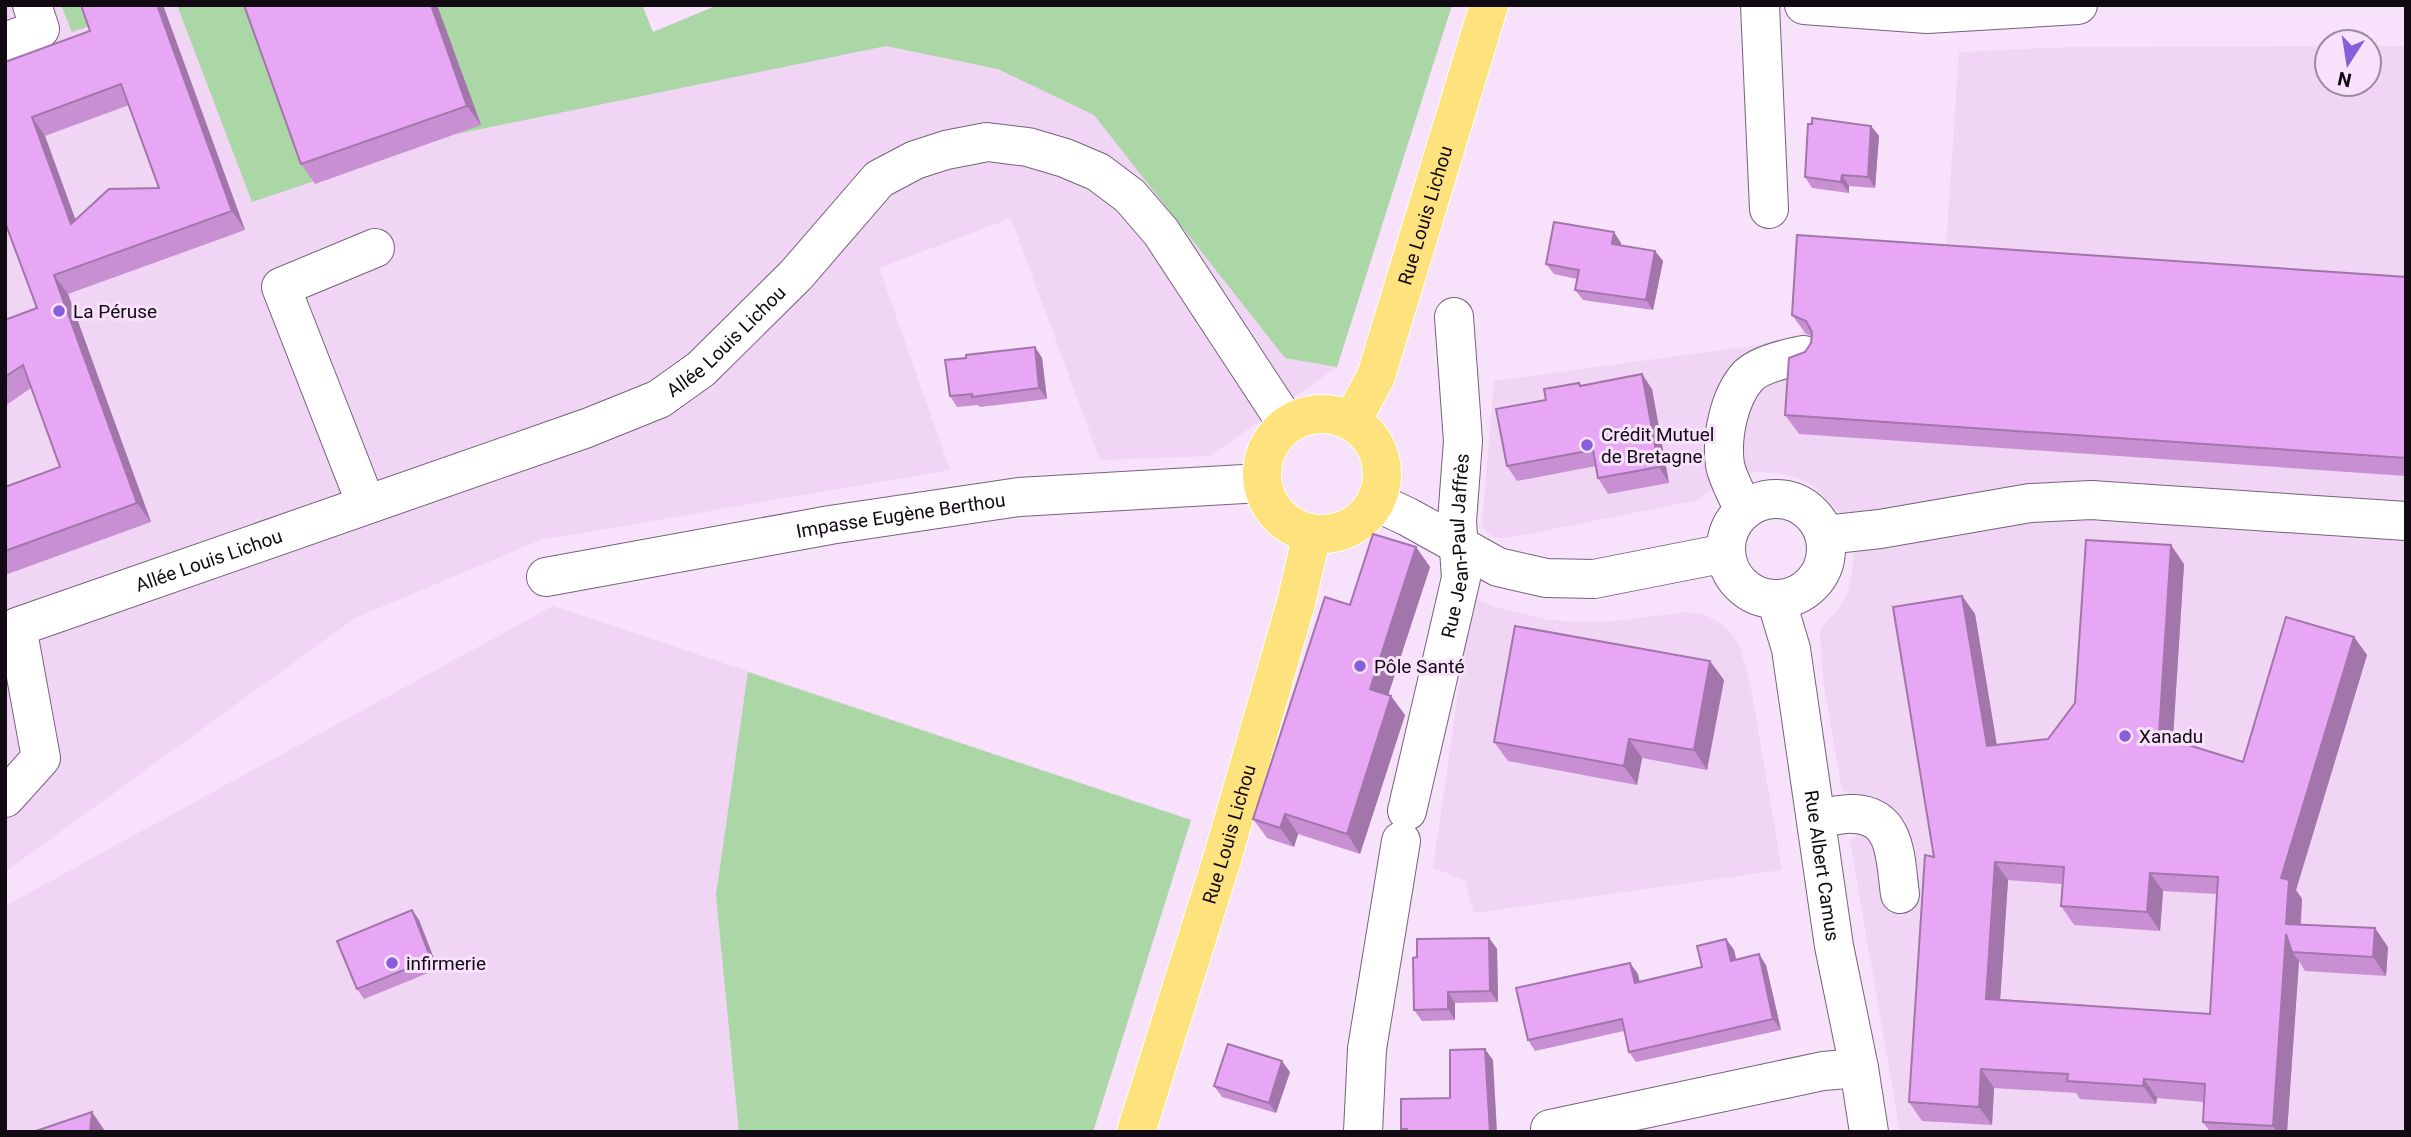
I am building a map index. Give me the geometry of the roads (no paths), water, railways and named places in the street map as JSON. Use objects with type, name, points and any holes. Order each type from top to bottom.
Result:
[{"type":"main road","name":"Rue Louis Lichou","points":[[1352,421],[1377,376],[1489,5]]},
{"type":"main road","points":[[1331,414],[1352,421],[1367,433],[1377,449],[1382,466],[1382,484],[1376,502],[1367,516],[1338,533],[1312,534],[1284,523],[1269,505],[1261,483],[1261,466],[1275,435],[1287,424],[1308,415],[1331,414]]},
{"type":"main road","name":"Rue Louis Lichou","points":[[1136,1132],[1222,859],[1296,603],[1312,534]]},
{"type":"street","points":[[5,42],[40,29],[32,5]]},
{"type":"street","points":[[1760,5],[1769,209]]},
{"type":"street","points":[[1804,5],[1927,14],[2078,5]]},
{"type":"street","name":"Allée Louis Lichou","points":[[5,798],[41,758],[17,627],[587,428],[659,398],[701,369],[786,284],[879,179],[915,160],[946,150],[987,142],[1028,147],[1098,172],[1130,196],[1161,232],[1287,424]]},
{"type":"street","points":[[366,504],[281,287],[375,248]]},
{"type":"street","name":"Rue Jean-Paul Jaffrès","points":[[1363,1132],[1367,1049],[1404,826],[1461,578],[1457,521],[1463,441],[1454,317]]},
{"type":"street","points":[[1744,511],[1725,466],[1725,433],[1735,399],[1749,375],[1778,360],[1804,355]]},
{"type":"street","name":"Impasse Eugène Berthou","points":[[546,577],[830,525],[1019,497],[1261,483]]},
{"type":"street","points":[[1771,499],[1791,501],[1809,510],[1825,535],[1825,561],[1812,584],[1789,597],[1764,598],[1742,586],[1734,576],[1726,553],[1730,529],[1744,511],[1761,501],[1771,499]]},
{"type":"street","points":[[1825,535],[1880,529],[2030,503],[2091,500],[2406,521]]},
{"type":"street","points":[[1376,502],[1498,567],[1546,578],[1594,579],[1726,553]]},
{"type":"street","name":"Rue Albert Camus","points":[[1776,599],[1790,649],[1834,946],[1869,1132]]},
{"type":"street","points":[[1817,820],[1852,813],[1869,816],[1884,825],[1892,842],[1900,894]]},
{"type":"street","points":[[1550,1129],[1823,1071],[1859,1068]]},
{"type":"place","name":"La Péruse","points":[[59,311]]},
{"type":"place","name":"Crédit Mutuel de Bretagne","points":[[1587,445]]},
{"type":"place","name":"Pôle Santé","points":[[1360,666]]},
{"type":"place","name":"Xanadu","points":[[2125,736]]},
{"type":"place","name":"infirmerie","points":[[392,963]]}]
